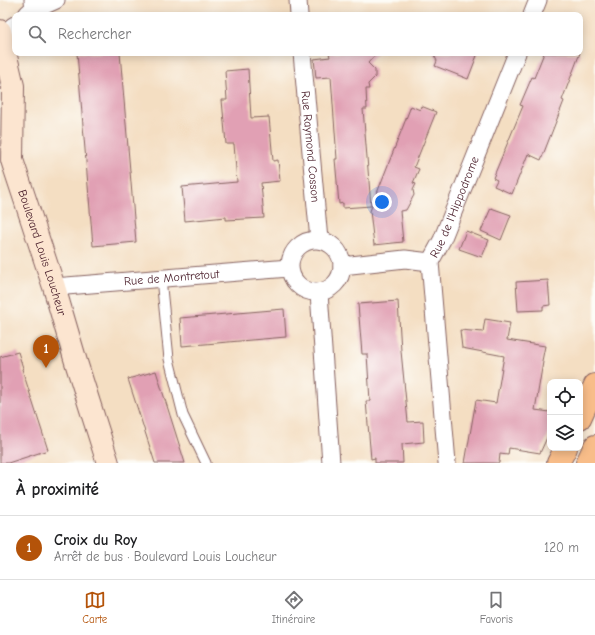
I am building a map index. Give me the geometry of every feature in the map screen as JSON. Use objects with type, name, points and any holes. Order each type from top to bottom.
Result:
[{"type":"main road","name":"Boulevard Louis Loucheur","points":[[6,32],[13,86],[12,160],[54,286],[108,463]]},
{"type":"main road","points":[[581,415],[592,392]]},
{"type":"main road","points":[[583,415],[592,392]]},
{"type":"main road","points":[[588,463],[595,446]]},
{"type":"main road","points":[[588,463],[595,450]]},
{"type":"main road","points":[[558,463],[564,451]]},
{"type":"main road","points":[[564,463],[569,451]]},
{"type":"street","points":[[34,8],[56,0]]},
{"type":"street","points":[[298,0],[299,12]]},
{"type":"street","points":[[533,12],[538,0]]},
{"type":"street","name":"Rue Raymond Cosson","points":[[302,56],[319,240]]},
{"type":"street","name":"Rue de l'Hippodrome","points":[[447,463],[430,262],[442,240],[516,56]]},
{"type":"street","points":[[319,240],[333,246],[341,258],[342,266],[338,281],[326,291],[319,293],[302,289],[296,284],[291,276],[289,268],[293,253],[298,247],[304,243],[319,240]]},
{"type":"street","points":[[342,266],[405,259],[430,262]]},
{"type":"street","name":"Rue de Montretout","points":[[54,286],[289,268]]},
{"type":"street","points":[[319,293],[332,463]]},
{"type":"lane","points":[[161,278],[168,359],[183,415],[206,463]]},
{"type":"building","points":[[77,56],[120,56],[136,242],[93,246]]},
{"type":"building","points":[[374,56],[368,63],[375,70],[375,77],[368,84],[369,89],[366,89],[367,109],[363,109],[371,206],[343,208],[343,203],[339,204],[331,77],[316,78],[314,59],[330,57]]},
{"type":"building","points":[[434,56],[477,56],[468,79],[435,66],[437,61]]},
{"type":"building","points":[[543,56],[579,56],[562,100],[564,101],[541,160],[528,154],[512,194],[494,186],[497,180],[493,178],[523,106],[520,105],[532,77],[534,78]]},
{"type":"building","points":[[248,69],[251,118],[269,117],[273,161],[278,160],[280,181],[261,183],[264,218],[226,220],[226,217],[185,221],[182,187],[237,182],[234,144],[226,144],[222,100],[227,100],[225,71]]},
{"type":"building","points":[[411,106],[420,110],[421,106],[436,112],[414,167],[419,169],[413,183],[416,184],[413,190],[414,195],[406,210],[400,211],[403,242],[374,245],[370,211]]},
{"type":"building","points":[[491,208],[511,215],[501,240],[481,231]]},
{"type":"building","points":[[466,231],[489,240],[482,257],[459,249]]},
{"type":"building","points":[[548,280],[550,305],[543,306],[543,310],[518,311],[516,282]]},
{"type":"building","points":[[398,301],[408,422],[423,421],[424,442],[402,444],[403,463],[375,463],[375,458],[371,459],[366,401],[370,401],[367,354],[362,354],[358,304]]},
{"type":"building","points":[[284,309],[286,337],[182,346],[180,318]]},
{"type":"building","points":[[485,319],[510,323],[507,340],[545,346],[535,410],[547,412],[547,438],[540,453],[509,448],[508,455],[500,454],[499,463],[465,463],[476,400],[496,403],[504,356],[462,348],[460,330],[483,332]]},
{"type":"building","points":[[18,352],[48,450],[8,463],[0,463],[0,357]]},
{"type":"building","points":[[156,371],[185,463],[155,463],[128,379]]},
{"type":"place","name":"Croix du Roy","points":[[46,368]]}]
